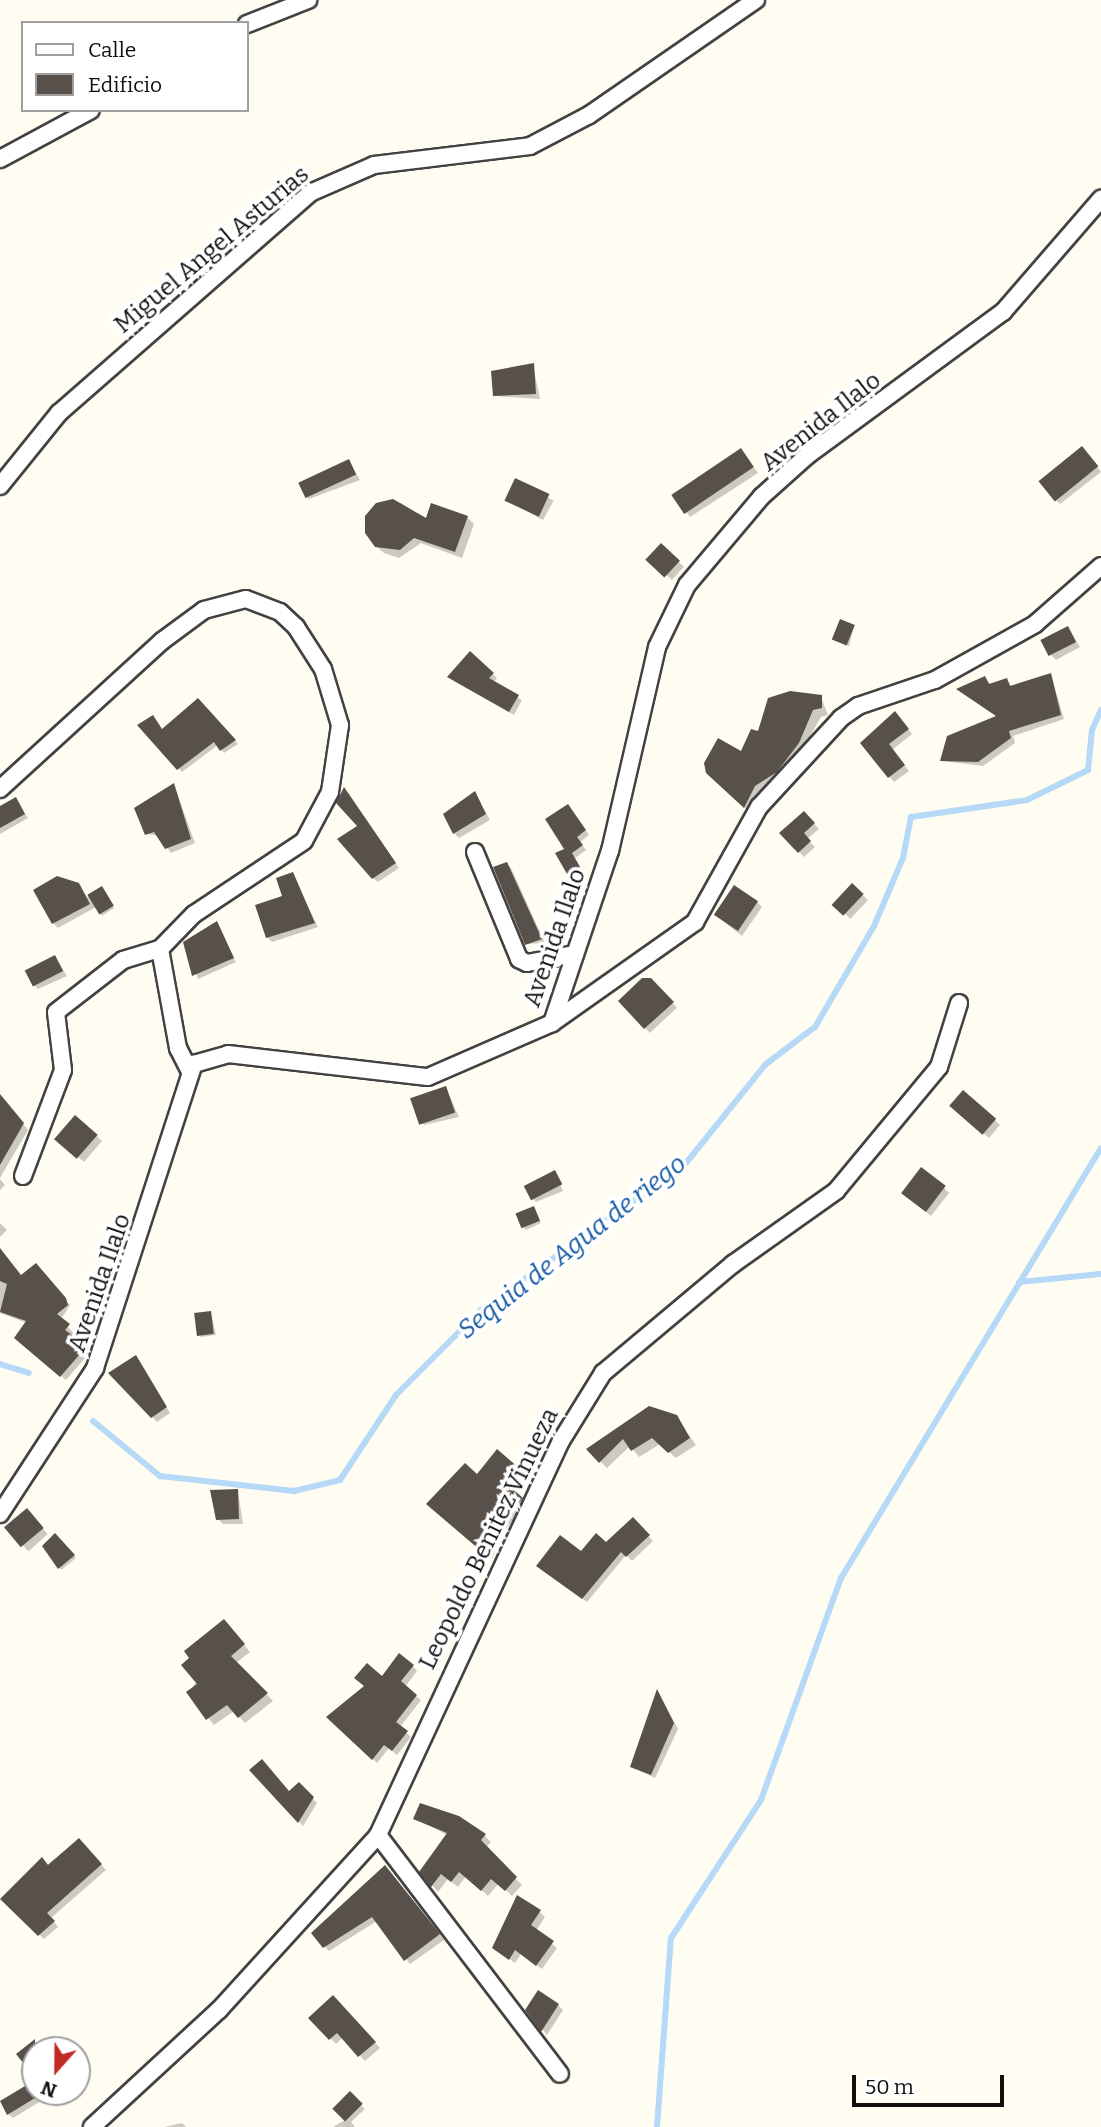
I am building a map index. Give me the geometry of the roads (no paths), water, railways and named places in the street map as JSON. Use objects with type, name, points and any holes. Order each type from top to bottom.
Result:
[{"type":"street","points":[[248,24],[308,0]]},
{"type":"street","name":"Miguel Angel Asturias","points":[[0,486],[59,413],[310,193],[374,165],[530,146],[589,115],[756,0]]},
{"type":"street","points":[[0,159],[87,112]]},
{"type":"street","name":"Avenida Ilalo","points":[[0,1514],[95,1368],[189,1070],[204,1058],[228,1054],[428,1077],[552,1023],[610,851],[657,647],[702,563],[808,455],[1003,312],[1101,199]]},
{"type":"street","points":[[552,1023],[695,922],[759,807],[841,718],[858,706],[935,680],[1035,624],[1101,566]]},
{"type":"street","points":[[0,789],[162,641],[204,610],[246,598],[280,612],[296,627],[323,669],[340,725],[323,811],[304,841],[194,914],[160,949],[123,960],[55,1012],[63,1070],[23,1176]]},
{"type":"street","points":[[475,852],[519,959],[527,963],[575,954]]},
{"type":"street","points":[[160,949],[178,1048],[189,1070]]},
{"type":"street","name":"Leopoldo Benitez Vinueza","points":[[92,2127],[219,2010],[378,1835],[478,1612],[589,1391],[627,1351],[733,1264],[836,1192],[939,1067],[959,1003]]},
{"type":"street","points":[[378,1835],[560,2074]]},
{"type":"waterway","name":"Sequia de Agua de riego","points":[[93,1421],[160,1476],[294,1491],[340,1480],[396,1395],[481,1310],[686,1163],[766,1064],[815,1027],[874,926],[903,858],[911,817],[1027,800],[1088,770],[1092,730],[1101,710]]},
{"type":"waterway","points":[[657,2127],[671,1938],[761,1800],[841,1578],[1101,1148]]},
{"type":"waterway","points":[[1019,1282],[1101,1274]]},
{"type":"waterway","points":[[0,1364],[29,1373]]}]
